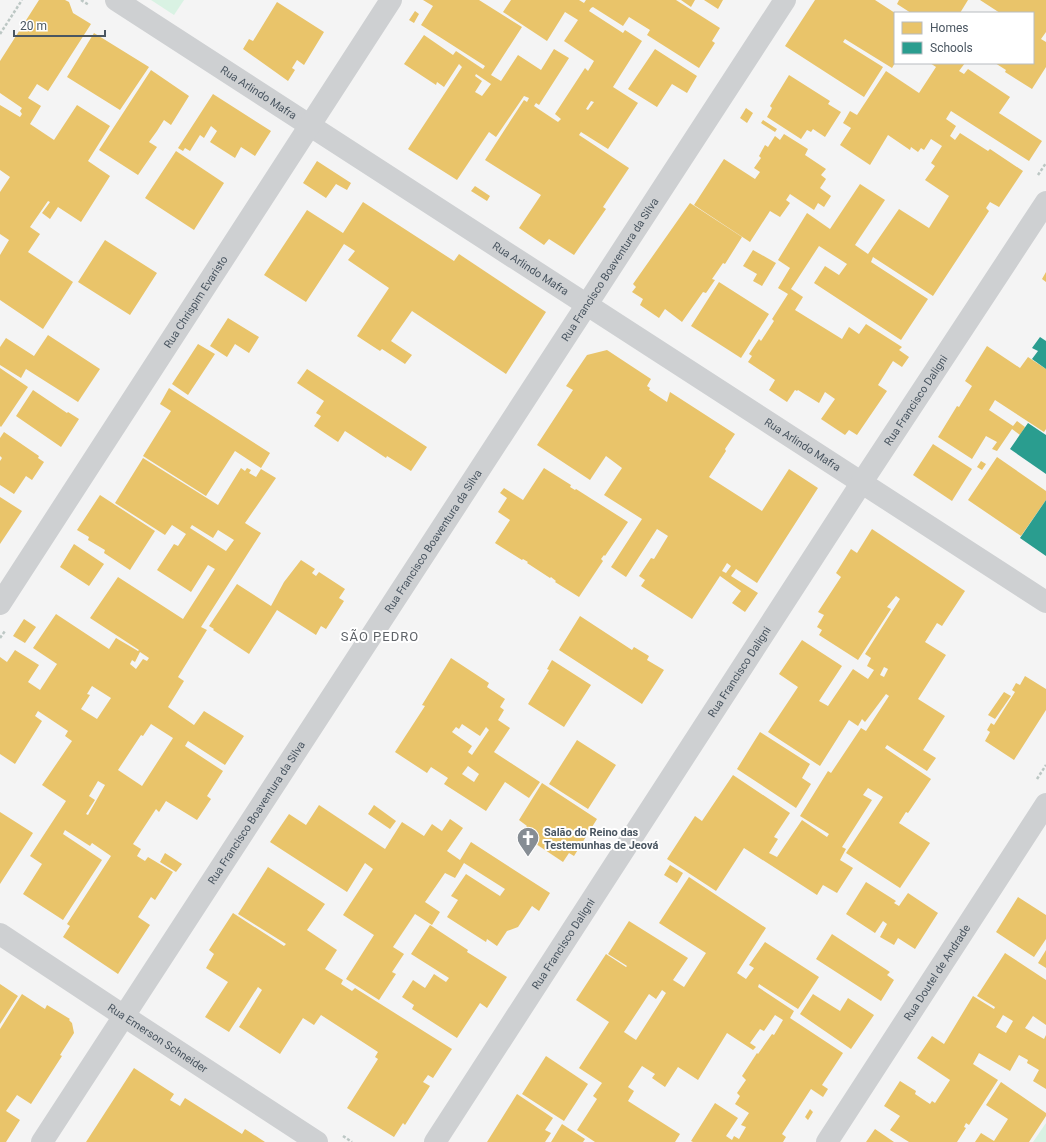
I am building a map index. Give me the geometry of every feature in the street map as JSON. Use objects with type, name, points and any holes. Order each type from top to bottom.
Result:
[{"type":"street","name":"Rua Arlindo Mafra","points":[[116,0],[1046,602]]},
{"type":"street","name":"Rua Chrispim Evaristo","points":[[0,604],[390,0]]},
{"type":"street","name":"Rua Francisco Boaventura da Silva","points":[[42,1142],[785,0]]},
{"type":"street","name":"Rua Francisco Daligni","points":[[435,1142],[862,482],[1046,202]]},
{"type":"street","name":"Rua Doutel de Andrade","points":[[827,1142],[1046,804]]},
{"type":"street","name":"Rua Emerson Schneider","points":[[0,934],[317,1142]]},
{"type":"path","points":[[0,34],[22,0]]},
{"type":"path","points":[[81,0],[94,8]]},
{"type":"path","points":[[1038,176],[1046,163]]},
{"type":"path","points":[[0,638],[9,625]]},
{"type":"path","points":[[339,1133],[352,1142]]},
{"type":"green space","points":[[151,0],[184,0],[174,15]]},
{"type":"green space","points":[[1046,1123],[1046,1142],[1033,1142]]},
{"type":"building: Homes","points":[[39,0],[65,0],[69,2],[73,13],[91,24],[48,91],[37,84],[28,98],[41,106],[30,124],[54,140],[77,105],[110,126],[88,161],[110,176],[81,222],[58,207],[50,219],[42,213],[50,202],[48,201],[30,227],[40,234],[28,252],[73,282],[43,329],[0,300],[0,255],[9,240],[0,234],[0,192],[10,177],[0,170],[0,105],[20,117],[22,114],[20,111],[22,108],[0,93],[0,61]]},
{"type":"building: Homes","points":[[423,0],[479,0],[522,27],[491,75],[501,81],[518,55],[541,70],[554,49],[569,58],[539,105],[536,103],[534,106],[558,122],[561,119],[555,114],[585,68],[588,71],[594,61],[564,41],[578,20],[565,12],[547,41],[503,12],[511,0],[579,0],[584,3],[586,0],[676,0],[720,28],[712,41],[715,43],[699,68],[647,35],[650,30],[629,17],[623,26],[593,7],[589,11],[623,33],[625,30],[642,41],[613,87],[638,103],[608,149],[581,132],[579,135],[629,168],[603,207],[606,209],[574,255],[549,239],[544,245],[519,228],[541,195],[485,160],[524,100],[527,102],[529,98],[524,96],[496,137],[489,132],[457,180],[408,149],[462,67],[459,64],[444,87],[437,82],[436,85],[404,64],[424,35],[453,55],[456,51],[483,69],[485,66],[421,25],[433,6]],"holes":[[[476,74],[491,84],[482,96],[475,92],[482,81],[475,76]],[[591,101],[594,102],[588,110],[586,109]]]},
{"type":"building: Homes","points":[[681,0],[695,0],[691,7]]},
{"type":"building: Homes","points":[[704,0],[723,0],[718,9]]},
{"type":"building: Homes","points":[[815,0],[875,0],[894,12],[894,64],[892,68],[845,39],[843,42],[883,67],[864,97],[785,46]]},
{"type":"building: Homes","points":[[899,0],[968,0],[961,12],[909,12],[897,4]]},
{"type":"building: Homes","points":[[980,0],[1046,0],[1046,32],[1041,39],[1046,42],[1046,67],[1032,89],[1005,72],[1006,70],[997,64],[1034,64],[1034,12],[998,12]]},
{"type":"building: Homes","points":[[277,2],[324,32],[304,65],[297,60],[292,68],[295,70],[288,81],[243,49],[249,39],[253,41]]},
{"type":"building: Homes","points":[[415,11],[419,14],[414,23],[409,20]]},
{"type":"building: Homes","points":[[94,33],[149,67],[120,110],[67,77]]},
{"type":"building: Homes","points":[[655,49],[697,76],[687,93],[672,84],[657,107],[628,89]]},
{"type":"building: Homes","points":[[932,64],[964,64],[959,71],[964,74],[968,69],[1010,97],[999,113],[1042,141],[1029,161],[951,111],[946,119],[956,126],[950,136],[955,140],[960,133],[988,151],[990,149],[1023,171],[999,207],[990,202],[986,208],[989,211],[933,296],[873,257],[871,262],[928,299],[901,340],[814,283],[825,266],[839,275],[847,264],[819,246],[791,289],[803,297],[795,310],[842,339],[849,327],[859,334],[866,324],[902,347],[899,350],[909,357],[902,367],[893,361],[878,385],[887,391],[857,435],[849,430],[845,435],[821,419],[835,399],[825,392],[819,403],[798,390],[795,390],[787,402],[769,390],[775,380],[748,362],[752,356],[749,354],[759,339],[761,341],[774,321],[772,319],[788,294],[778,288],[790,268],[778,260],[807,213],[830,229],[860,184],[885,200],[855,245],[868,254],[899,209],[929,228],[949,196],[925,180],[935,166],[931,163],[942,146],[931,139],[924,150],[921,148],[918,152],[911,147],[910,150],[888,135],[870,165],[840,145],[851,128],[843,123],[850,111],[857,115],[886,71],[919,93],[936,67]]},
{"type":"building: Homes","points":[[151,70],[189,96],[171,125],[164,120],[149,142],[157,147],[138,175],[99,150]]},
{"type":"building: Homes","points":[[789,75],[830,101],[828,104],[841,112],[825,137],[813,129],[811,132],[807,130],[801,139],[767,117],[772,108],[770,106]]},
{"type":"building: Homes","points":[[213,94],[271,131],[255,156],[241,147],[235,158],[210,142],[217,131],[211,126],[204,138],[200,135],[190,151],[185,148],[183,151],[178,148]]},
{"type":"building: Homes","points":[[746,108],[753,113],[747,123],[740,118]]},
{"type":"building: Homes","points":[[763,120],[777,129],[775,132],[761,123]]},
{"type":"building: Homes","points":[[784,134],[808,149],[805,155],[826,169],[821,175],[826,179],[820,188],[831,196],[824,207],[818,203],[814,210],[790,194],[786,200],[790,203],[780,217],[770,211],[750,242],[694,205],[724,159],[755,179],[760,172],[754,168],[761,158],[759,156],[765,145],[768,147],[775,136],[780,140]]},
{"type":"building: Homes","points":[[176,151],[224,183],[194,230],[145,198]]},
{"type":"building: Homes","points":[[317,161],[351,183],[347,190],[336,184],[326,198],[303,183]]},
{"type":"building: Homes","points":[[475,186],[490,196],[487,201],[471,191]]},
{"type":"building: Homes","points":[[363,202],[454,261],[459,254],[546,312],[506,374],[412,311],[391,341],[412,355],[405,364],[382,349],[380,351],[357,336],[389,288],[348,260],[355,251],[344,244],[306,302],[264,275],[307,210],[343,233]]},
{"type":"building: Homes","points":[[690,203],[742,237],[725,264],[723,263],[712,279],[715,280],[706,293],[703,292],[682,322],[665,309],[659,318],[640,305],[643,299],[632,292],[636,287],[633,284]]},
{"type":"building: Homes","points":[[105,240],[157,273],[130,315],[78,282]]},
{"type":"building: Homes","points":[[753,250],[776,263],[762,286],[753,281],[757,274],[743,266]]},
{"type":"building: Homes","points":[[1046,272],[1046,282],[1042,279]]},
{"type":"building: Homes","points":[[719,282],[769,314],[741,358],[691,326]]},
{"type":"building: Homes","points":[[228,318],[259,337],[249,353],[235,344],[227,357],[210,346]]},
{"type":"building: Homes","points":[[48,335],[100,369],[78,402],[26,369],[21,378],[0,365],[0,347],[6,338],[34,356]]},
{"type":"building: Homes","points":[[198,344],[215,354],[188,395],[172,384]]},
{"type":"building: Homes","points":[[987,346],[1020,368],[1028,357],[1046,369],[1046,429],[1044,432],[995,400],[989,410],[1013,426],[1017,421],[1025,427],[1020,435],[1012,429],[997,451],[992,449],[997,442],[986,436],[972,459],[938,437],[957,406],[959,407],[972,386],[965,381]]},
{"type":"building: Homes","points":[[607,350],[651,379],[647,386],[650,388],[649,390],[667,402],[670,392],[735,434],[709,477],[762,511],[789,469],[818,488],[757,583],[736,569],[731,576],[758,593],[745,612],[732,603],[741,591],[720,576],[692,619],[641,586],[645,580],[639,576],[651,558],[654,559],[668,536],[657,529],[626,577],[611,567],[642,519],[604,495],[622,468],[606,456],[590,480],[537,445],[573,390],[566,386],[587,355]],"holes":[[[727,563],[731,566],[726,573],[722,571]]]},
{"type":"building: Homes","points":[[0,368],[28,387],[1,427],[0,426]]},
{"type":"building: Homes","points":[[307,369],[427,447],[411,471],[387,456],[386,458],[345,431],[338,442],[314,426],[321,416],[316,413],[324,401],[297,383]]},
{"type":"building: Homes","points":[[169,388],[270,453],[261,468],[235,451],[206,496],[143,456],[171,411],[160,404]]},
{"type":"building: Homes","points":[[33,390],[67,413],[68,412],[79,419],[61,447],[16,416]]},
{"type":"building: Homes","points":[[4,432],[39,456],[38,458],[44,462],[32,480],[26,476],[14,494],[0,485],[0,461],[2,458],[0,456],[0,438]]},
{"type":"building: Homes","points":[[933,444],[972,469],[952,501],[913,475]]},
{"type":"building: Homes","points":[[997,457],[1046,491],[1046,500],[1021,536],[968,500]]},
{"type":"building: Homes","points":[[143,458],[218,505],[241,468],[245,471],[247,468],[251,470],[249,473],[256,477],[261,469],[276,478],[245,523],[261,533],[201,627],[207,630],[178,677],[184,681],[168,707],[194,725],[204,711],[244,736],[225,765],[188,741],[185,746],[223,771],[207,796],[211,799],[197,820],[166,801],[159,812],[156,809],[133,844],[141,849],[137,856],[145,861],[148,857],[173,872],[155,900],[151,897],[138,917],[150,925],[118,974],[63,937],[70,926],[67,924],[111,856],[92,843],[90,846],[65,830],[63,834],[102,860],[63,920],[23,894],[42,864],[30,856],[66,801],[42,785],[72,741],[65,736],[68,731],[38,711],[35,716],[42,721],[15,764],[0,754],[0,657],[7,662],[15,650],[39,665],[28,682],[40,690],[57,664],[33,648],[56,614],[109,649],[116,638],[138,651],[139,650],[90,618],[118,577],[183,619],[215,569],[208,565],[191,592],[157,570],[174,544],[178,546],[186,534],[172,525],[165,535],[115,503]],"holes":[[[192,525],[213,538],[218,530],[234,540],[226,551],[190,528]],[[140,652],[149,658],[147,661],[143,659],[136,669],[130,664],[132,660],[135,662]],[[92,686],[111,698],[97,719],[81,709],[90,695],[87,694]],[[151,724],[173,738],[142,786],[118,770],[141,735],[143,736]],[[98,781],[105,785],[88,815],[86,814],[95,800],[89,796]]]},
{"type":"building: Homes","points":[[981,461],[986,464],[982,470],[977,467]]},
{"type":"building: Homes","points":[[544,468],[571,485],[570,487],[575,490],[576,489],[628,522],[605,556],[604,555],[601,559],[603,561],[579,597],[555,582],[556,581],[551,577],[550,578],[527,563],[528,562],[523,559],[522,560],[495,543],[510,520],[498,512],[507,498],[500,493],[504,488],[523,500]]},
{"type":"building: Homes","points":[[100,495],[155,531],[130,570],[104,553],[105,550],[88,540],[89,537],[77,530]]},
{"type":"building: Homes","points":[[0,497],[22,511],[0,544]]},
{"type":"building: Homes","points":[[872,529],[965,591],[942,626],[937,623],[925,642],[946,655],[918,699],[945,716],[923,750],[936,758],[927,771],[887,745],[885,748],[931,779],[908,813],[906,812],[899,823],[930,843],[900,888],[846,853],[883,797],[868,788],[863,795],[872,800],[842,847],[846,849],[840,860],[853,868],[837,893],[823,885],[817,895],[744,848],[716,891],[667,859],[695,816],[702,821],[733,775],[790,813],[774,837],[778,839],[769,853],[777,857],[802,820],[827,837],[829,834],[800,816],[828,771],[831,773],[861,728],[866,731],[889,696],[886,694],[865,722],[862,719],[858,726],[849,720],[820,766],[768,732],[798,687],[779,674],[802,640],[842,666],[819,701],[828,706],[853,669],[868,679],[874,670],[867,666],[871,658],[865,654],[900,599],[896,596],[887,607],[891,609],[858,660],[819,635],[822,630],[817,627],[824,615],[818,612],[841,577],[836,573],[851,549],[857,553]],"holes":[[[884,667],[888,669],[884,677],[880,675]]]},
{"type":"building: Homes","points":[[74,544],[104,564],[89,586],[60,567]]},
{"type":"building: Homes","points":[[301,560],[315,569],[312,573],[316,576],[319,572],[345,589],[339,598],[344,601],[326,629],[321,626],[316,635],[277,610],[249,654],[209,626],[237,584],[271,606],[284,582]]},
{"type":"building: Homes","points":[[580,616],[632,650],[634,647],[649,656],[647,660],[664,670],[642,704],[559,650]]},
{"type":"building: Homes","points":[[24,619],[36,627],[25,643],[13,636]]},
{"type":"building: Homes","points":[[451,658],[489,683],[487,687],[505,699],[500,707],[504,710],[498,720],[510,728],[494,752],[540,782],[529,798],[505,782],[486,811],[444,784],[448,778],[431,767],[427,773],[395,752],[425,706],[422,705]],"holes":[[[462,724],[480,736],[486,727],[489,730],[472,755],[468,752],[472,746],[452,732],[456,727],[459,729]],[[468,766],[479,774],[474,782],[462,774]]]},
{"type":"building: Homes","points":[[552,660],[591,685],[564,727],[528,704],[549,670],[547,669]]},
{"type":"building: Homes","points":[[1025,676],[1046,689],[1046,710],[1014,760],[985,741],[990,732],[987,730],[991,723],[994,725],[1015,692],[1012,690],[1016,683],[1020,685]]},
{"type":"building: Homes","points":[[1004,692],[1011,696],[995,719],[988,715]]},
{"type":"building: Homes","points":[[760,732],[810,764],[802,778],[811,784],[796,808],[737,769]]},
{"type":"building: Homes","points":[[577,740],[616,765],[588,809],[549,784]]},
{"type":"building: Homes","points":[[542,783],[597,819],[574,856],[569,853],[563,862],[521,834],[527,826],[519,820]]},
{"type":"building: Homes","points":[[319,805],[385,849],[402,822],[424,836],[432,824],[442,831],[450,819],[463,828],[447,851],[460,860],[471,842],[550,893],[539,911],[532,906],[518,927],[507,931],[497,946],[487,939],[486,942],[447,917],[458,900],[451,896],[466,874],[500,896],[505,889],[464,863],[455,878],[445,873],[425,902],[440,912],[432,925],[415,914],[393,947],[404,954],[392,972],[396,974],[379,1000],[346,979],[374,935],[343,915],[373,869],[365,863],[347,892],[270,842],[289,814],[306,825]]},
{"type":"building: Homes","points":[[374,805],[396,821],[390,829],[368,814]]},
{"type":"building: Homes","points":[[0,812],[33,833],[0,884]]},
{"type":"building: Homes","points":[[165,853],[182,864],[176,872],[160,862]]},
{"type":"building: Homes","points":[[670,865],[683,873],[677,883],[664,875]]},
{"type":"building: Homes","points":[[268,867],[325,904],[307,930],[337,950],[325,969],[343,980],[341,984],[352,991],[355,988],[452,1049],[433,1078],[428,1075],[423,1082],[430,1086],[405,1125],[403,1123],[394,1137],[347,1108],[378,1059],[375,1057],[378,1052],[321,1015],[314,1025],[303,1018],[280,1054],[239,1027],[262,990],[258,987],[229,1032],[205,1017],[228,982],[206,968],[214,954],[209,950],[233,913],[284,946],[286,944],[238,914]]},
{"type":"building: Homes","points":[[689,877],[766,928],[737,973],[746,979],[754,968],[749,965],[765,942],[819,977],[798,1009],[759,984],[758,987],[794,1011],[790,1018],[843,1053],[822,1085],[828,1089],[823,1097],[811,1089],[782,1134],[786,1137],[783,1142],[691,1141],[715,1103],[738,1118],[726,1136],[732,1140],[734,1136],[739,1139],[746,1127],[741,1125],[749,1113],[735,1104],[740,1096],[737,1093],[746,1080],[742,1076],[757,1053],[758,1054],[772,1034],[774,1035],[783,1020],[775,1015],[764,1031],[760,1029],[750,1043],[756,1047],[753,1050],[727,1033],[698,1080],[678,1067],[665,1087],[652,1078],[655,1074],[642,1066],[628,1087],[634,1091],[628,1101],[680,1134],[675,1142],[595,1142],[577,1130],[597,1099],[593,1096],[602,1083],[579,1068],[609,1022],[576,1000],[606,954],[626,967],[627,966],[608,954],[629,921],[688,958],[673,980],[684,987],[706,953],[659,923]],"holes":[[[662,990],[666,993],[636,1040],[624,1032],[649,994],[656,999]]]},
{"type":"building: Homes","points":[[866,882],[896,901],[894,903],[899,906],[908,893],[938,913],[915,949],[898,938],[894,945],[880,937],[887,924],[883,921],[875,933],[846,914]]},
{"type":"building: Homes","points":[[1018,897],[1046,915],[1046,939],[1034,957],[996,932]]},
{"type":"building: Homes","points":[[430,925],[468,950],[467,952],[507,977],[487,1008],[480,1003],[457,1038],[412,1009],[414,1005],[402,997],[413,980],[425,988],[434,974],[446,982],[449,978],[411,954]]},
{"type":"building: Homes","points":[[832,934],[890,972],[887,975],[894,980],[881,1001],[816,959]]},
{"type":"building: Homes","points":[[1046,950],[1046,968],[1038,963]]},
{"type":"building: Homes","points":[[1005,953],[1046,980],[1046,1025],[1033,1016],[1025,1028],[1044,1039],[1046,1035],[1046,1089],[1033,1081],[1039,1070],[1027,1063],[1028,1060],[1019,1055],[1010,1071],[979,1053],[973,1064],[998,1080],[969,1125],[966,1123],[964,1127],[966,1128],[957,1142],[909,1142],[890,1130],[900,1116],[884,1106],[900,1081],[916,1091],[915,1094],[930,1104],[932,1101],[935,1103],[950,1080],[917,1058],[932,1036],[944,1044],[973,996],[994,1009],[995,1007],[977,996]],"holes":[[[1003,1015],[1013,1021],[1006,1033],[996,1027]]]},
{"type":"building: Homes","points":[[0,984],[18,996],[0,1024]]},
{"type":"building: Homes","points":[[22,994],[45,1009],[47,1005],[70,1019],[69,1020],[72,1023],[74,1033],[60,1055],[62,1056],[31,1104],[17,1095],[6,1111],[20,1120],[6,1142],[0,1142],[0,1029]]},
{"type":"building: Homes","points":[[813,994],[840,1011],[848,998],[874,1015],[851,1049],[800,1014]]},
{"type":"building: Homes","points":[[546,1056],[588,1084],[564,1121],[522,1094]]},
{"type":"building: Homes","points":[[134,1068],[174,1094],[170,1100],[180,1106],[185,1098],[242,1134],[245,1129],[265,1142],[86,1142]]},
{"type":"building: Homes","points":[[1001,1082],[1046,1113],[1046,1116],[1029,1142],[975,1142],[981,1133],[994,1141],[1008,1119],[986,1105]]},
{"type":"building: Homes","points":[[517,1094],[553,1118],[545,1130],[551,1133],[545,1142],[487,1142]]},
{"type":"building: Homes","points":[[810,1109],[813,1112],[808,1120],[805,1117]]},
{"type":"building: Homes","points":[[562,1124],[585,1139],[583,1142],[551,1142]]},
{"type":"building: Homes","points":[[875,1129],[894,1142],[866,1142]]},
{"type":"building: Schools","points":[[1040,337],[1046,341],[1046,369],[1032,359],[1038,351],[1032,348]]},
{"type":"building: Schools","points":[[1028,423],[1046,435],[1046,474],[1010,449]]},
{"type":"building: Schools","points":[[1046,500],[1046,556],[1020,538]]},
{"type":"place","name":"Salão do Reino das Testemunhas de Jeová","points":[[528,858]]},
{"type":"district","name":"SÃO PEDRO","points":[[380,636]]}]
